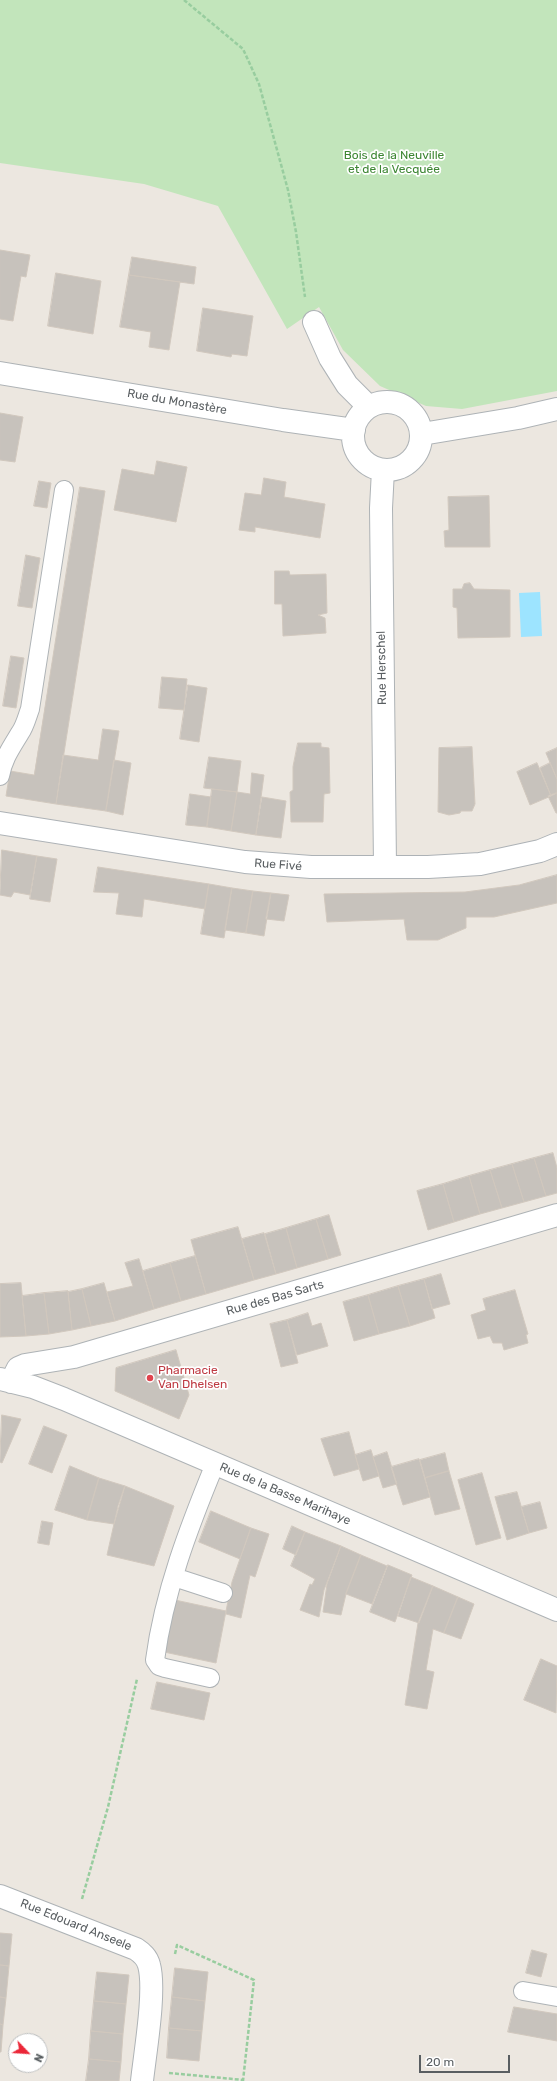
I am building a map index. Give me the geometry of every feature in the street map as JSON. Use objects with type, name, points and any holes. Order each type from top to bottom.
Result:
[{"type":"street","points":[[314,322],[330,358],[347,385],[369,406]]},
{"type":"street","name":"Rue du Monastère","points":[[0,372],[283,420],[354,430]]},
{"type":"street","points":[[389,401],[398,403],[408,408],[415,415],[422,434],[420,446],[415,456],[406,465],[395,469],[383,470],[368,463],[357,452],[354,441],[354,430],[362,413],[369,406],[389,401]]},
{"type":"street","points":[[422,434],[518,418],[557,409]]},
{"type":"street","name":"Rue Herschel","points":[[383,470],[381,508],[385,866]]},
{"type":"street","name":"Rue Fivé","points":[[0,823],[245,862],[311,867],[480,864],[540,851],[557,844]]},
{"type":"street","name":"Rue des Bas Sarts","points":[[5,1380],[18,1368],[26,1365],[57,1361],[86,1354],[557,1215]]},
{"type":"street","name":"Rue de la Basse Marihaye","points":[[5,1380],[33,1387],[64,1399],[557,1610]]},
{"type":"street","name":"Rue Edouard Anseele","points":[[0,1896],[122,1943],[136,1949],[144,1955],[149,1964],[151,1990],[142,2081]]},
{"type":"lane","points":[[0,776],[8,750],[22,732],[30,710],[64,490]]},
{"type":"lane","points":[[210,1678],[165,1668],[159,1666],[155,1660],[174,1577],[194,1516],[215,1464]]},
{"type":"lane","points":[[174,1577],[223,1592]]},
{"type":"lane","points":[[523,1991],[557,1997]]},
{"type":"path","points":[[184,0],[216,25],[243,49],[259,84],[288,190],[296,232],[305,300],[314,322]]},
{"type":"path","points":[[82,1900],[102,1826]]},
{"type":"path","points":[[165,2072],[244,2080],[254,1980],[177,1945],[174,1956]]},
{"type":"green space","name":"Bois de la Neuville et de la Vecquée","points":[[0,0],[557,0],[557,391],[462,409],[426,406],[380,386],[343,350],[319,307],[287,329],[218,206],[144,184],[0,163]]},
{"type":"water","points":[[540,592],[542,636],[521,637],[519,593]]},
{"type":"building","points":[[0,250],[30,255],[26,277],[21,276],[13,321],[0,319]]},
{"type":"building","points":[[132,257],[196,267],[194,284],[129,275]]},
{"type":"building","points":[[56,273],[101,281],[93,334],[48,326]]},
{"type":"building","points":[[129,275],[180,282],[169,350],[149,347],[151,332],[120,327]]},
{"type":"building","points":[[203,308],[253,316],[247,356],[232,354],[231,357],[197,351]]},
{"type":"building","points":[[0,413],[23,417],[15,462],[0,460]]},
{"type":"building","points":[[157,461],[187,467],[176,522],[114,510],[122,469],[154,475]]},
{"type":"building","points":[[264,478],[286,482],[284,497],[325,504],[320,538],[255,527],[255,532],[239,530],[245,493],[261,495]]},
{"type":"building","points":[[39,481],[51,483],[47,508],[34,506]]},
{"type":"building","points":[[80,487],[105,491],[56,804],[6,796],[10,771],[34,775]]},
{"type":"building","points":[[489,496],[490,547],[445,547],[444,531],[449,530],[448,497]]},
{"type":"building","points":[[26,555],[40,558],[32,608],[18,606]]},
{"type":"building","points":[[275,571],[289,571],[290,575],[326,574],[327,613],[318,615],[325,618],[326,633],[283,636],[282,604],[275,604]]},
{"type":"building","points":[[470,583],[474,589],[510,590],[510,637],[458,638],[457,608],[453,607],[453,589],[462,589],[464,584]]},
{"type":"building","points":[[11,656],[24,658],[16,708],[3,706]]},
{"type":"building","points":[[162,677],[187,679],[184,710],[159,708]]},
{"type":"building","points":[[188,685],[207,688],[199,742],[180,739]]},
{"type":"building","points":[[103,729],[119,731],[106,811],[56,804],[63,755],[98,760]]},
{"type":"building","points":[[298,743],[321,743],[321,747],[329,748],[330,793],[324,794],[323,822],[291,822],[290,792],[293,790],[293,767]]},
{"type":"building","points":[[472,747],[475,804],[472,811],[461,811],[460,813],[449,815],[438,812],[439,748]]},
{"type":"building","points":[[557,748],[557,779],[546,753]]},
{"type":"building","points":[[209,757],[241,761],[237,792],[204,788]]},
{"type":"building","points":[[114,760],[131,763],[123,815],[106,811]]},
{"type":"building","points":[[537,763],[551,796],[530,805],[517,772]]},
{"type":"building","points":[[550,763],[557,779],[557,793],[551,796],[540,768]]},
{"type":"building","points":[[252,773],[264,775],[256,835],[231,831],[237,792],[250,794]]},
{"type":"building","points":[[212,789],[237,792],[231,831],[207,827]]},
{"type":"building","points":[[557,793],[557,813],[556,813],[548,796]]},
{"type":"building","points":[[190,794],[211,797],[207,827],[186,825]]},
{"type":"building","points":[[262,797],[286,801],[281,838],[256,835]]},
{"type":"building","points":[[2,850],[37,856],[30,895],[14,892],[11,897],[0,895]]},
{"type":"building","points":[[37,856],[57,859],[50,902],[30,899]]},
{"type":"building","points":[[98,867],[209,884],[205,909],[144,899],[142,917],[116,914],[119,893],[94,892]]},
{"type":"building","points":[[557,875],[557,903],[494,917],[466,917],[466,928],[438,940],[407,940],[404,919],[327,922],[324,894],[465,892],[519,885]]},
{"type":"building","points":[[209,884],[232,888],[224,938],[201,934]]},
{"type":"building","points":[[232,888],[253,891],[246,933],[225,930]]},
{"type":"building","points":[[253,891],[271,893],[264,936],[246,933]]},
{"type":"building","points":[[271,893],[289,895],[284,921],[266,919]]},
{"type":"building","points":[[553,1153],[557,1168],[557,1193],[546,1196],[534,1158]]},
{"type":"building","points":[[534,1158],[546,1196],[524,1202],[512,1164]]},
{"type":"building","points":[[512,1164],[524,1202],[502,1208],[490,1170]]},
{"type":"building","points":[[490,1170],[502,1208],[480,1214],[469,1176]]},
{"type":"building","points":[[469,1176],[480,1214],[454,1222],[443,1184]]},
{"type":"building","points":[[443,1184],[454,1222],[428,1230],[417,1191]]},
{"type":"building","points":[[329,1215],[341,1255],[328,1259],[316,1219]]},
{"type":"building","points":[[316,1219],[328,1259],[297,1268],[286,1228]]},
{"type":"building","points":[[238,1227],[254,1280],[206,1294],[191,1240]]},
{"type":"building","points":[[286,1228],[297,1268],[276,1274],[265,1234]]},
{"type":"building","points":[[264,1233],[276,1274],[254,1280],[242,1239]]},
{"type":"building","points":[[195,1256],[206,1294],[181,1301],[170,1263]]},
{"type":"building","points":[[139,1259],[154,1309],[115,1321],[107,1292],[133,1286],[125,1263]]},
{"type":"building","points":[[170,1263],[181,1301],[154,1309],[143,1271]]},
{"type":"building","points":[[441,1274],[450,1304],[432,1309],[424,1279]]},
{"type":"building","points":[[424,1279],[435,1318],[410,1326],[398,1286]]},
{"type":"building","points":[[21,1283],[26,1336],[0,1337],[0,1284]]},
{"type":"building","points":[[104,1283],[115,1321],[91,1326],[82,1289]]},
{"type":"building","points":[[398,1286],[410,1326],[379,1334],[368,1295]]},
{"type":"building","points":[[82,1289],[91,1326],[72,1330],[68,1292]]},
{"type":"building","points":[[515,1290],[528,1334],[526,1335],[528,1343],[504,1350],[502,1343],[493,1343],[490,1336],[478,1339],[471,1315],[486,1310],[483,1299]]},
{"type":"building","points":[[68,1291],[72,1330],[49,1334],[44,1293]]},
{"type":"building","points":[[44,1293],[49,1334],[26,1336],[22,1296]]},
{"type":"building","points":[[368,1295],[379,1334],[354,1341],[343,1302]]},
{"type":"building","points":[[308,1313],[312,1326],[321,1323],[328,1346],[297,1355],[287,1320]]},
{"type":"building","points":[[287,1320],[298,1363],[281,1367],[270,1324]]},
{"type":"building","name":"Pharmacie Van Dhelsen","points":[[176,1350],[189,1395],[179,1419],[115,1391],[116,1368]]},
{"type":"building","points":[[2,1415],[21,1419],[2,1463],[0,1462]]},
{"type":"building","points":[[44,1426],[67,1435],[52,1473],[29,1464]]},
{"type":"building","points":[[349,1432],[359,1469],[334,1476],[321,1439]]},
{"type":"building","points":[[371,1450],[379,1476],[363,1481],[355,1455]]},
{"type":"building","points":[[387,1452],[397,1484],[383,1488],[373,1457]]},
{"type":"building","points":[[445,1453],[449,1471],[425,1478],[420,1460]]},
{"type":"building","points":[[419,1459],[430,1497],[403,1505],[391,1467]]},
{"type":"building","points":[[70,1466],[99,1478],[87,1520],[55,1510]]},
{"type":"building","points":[[449,1471],[460,1509],[435,1515],[425,1478]]},
{"type":"building","points":[[482,1473],[501,1538],[476,1545],[458,1480]]},
{"type":"building","points":[[99,1478],[125,1486],[114,1524],[87,1520]]},
{"type":"building","points":[[125,1486],[174,1506],[154,1566],[107,1555],[118,1506]]},
{"type":"building","points":[[517,1492],[529,1533],[507,1540],[495,1497]]},
{"type":"building","points":[[540,1502],[547,1528],[529,1533],[521,1507]]},
{"type":"building","points":[[211,1511],[251,1528],[240,1559],[199,1542]]},
{"type":"building","points":[[42,1521],[53,1523],[49,1545],[38,1543]]},
{"type":"building","points":[[292,1526],[305,1532],[296,1555],[283,1549]]},
{"type":"building","points":[[251,1528],[269,1534],[255,1577],[250,1575],[241,1618],[226,1614],[226,1611],[232,1582]]},
{"type":"building","points":[[305,1532],[341,1546],[324,1590],[319,1617],[300,1610],[310,1584],[312,1585],[315,1579],[291,1566]]},
{"type":"building","points":[[341,1546],[361,1555],[346,1594],[341,1615],[323,1612],[327,1584]]},
{"type":"building","points":[[361,1555],[387,1566],[372,1604],[346,1594]]},
{"type":"building","points":[[388,1565],[412,1575],[395,1622],[370,1612]]},
{"type":"building","points":[[411,1577],[433,1586],[419,1623],[398,1616]]},
{"type":"building","points":[[433,1586],[458,1597],[444,1633],[433,1629],[426,1670],[434,1672],[427,1709],[405,1705],[418,1623]]},
{"type":"building","points":[[458,1597],[474,1604],[461,1639],[444,1633]]},
{"type":"building","points":[[175,1600],[226,1611],[216,1663],[164,1652]]},
{"type":"building","points":[[541,1659],[557,1666],[556,1713],[524,1700]]},
{"type":"building","points":[[157,1682],[210,1693],[204,1720],[151,1709]]},
{"type":"building","points":[[0,1933],[12,1934],[9,1966],[0,1965]]},
{"type":"building","points":[[532,1950],[547,1954],[541,1977],[526,1973]]},
{"type":"building","points":[[0,1965],[9,1966],[6,1998],[0,1997]]},
{"type":"building","points":[[175,1968],[208,1972],[205,2001],[172,1997]]},
{"type":"building","points":[[97,1972],[129,1975],[126,2004],[94,2001]]},
{"type":"building","points":[[0,1997],[6,1998],[3,2025],[0,2024]]},
{"type":"building","points":[[172,1997],[205,2001],[202,2031],[169,2028]]},
{"type":"building","points":[[94,2001],[126,2004],[123,2034],[91,2031]]},
{"type":"building","points":[[514,2007],[557,2014],[557,2041],[508,2032]]},
{"type":"building","points":[[0,2024],[3,2025],[1,2052],[0,2052]]},
{"type":"building","points":[[169,2028],[202,2031],[199,2061],[167,2058]]},
{"type":"building","points":[[91,2031],[123,2034],[121,2062],[89,2059]]},
{"type":"building","points":[[89,2059],[121,2062],[119,2081],[86,2081]]},
{"type":"place","name":"Pharmacie Van Dhelsen","points":[[150,1378]]}]
